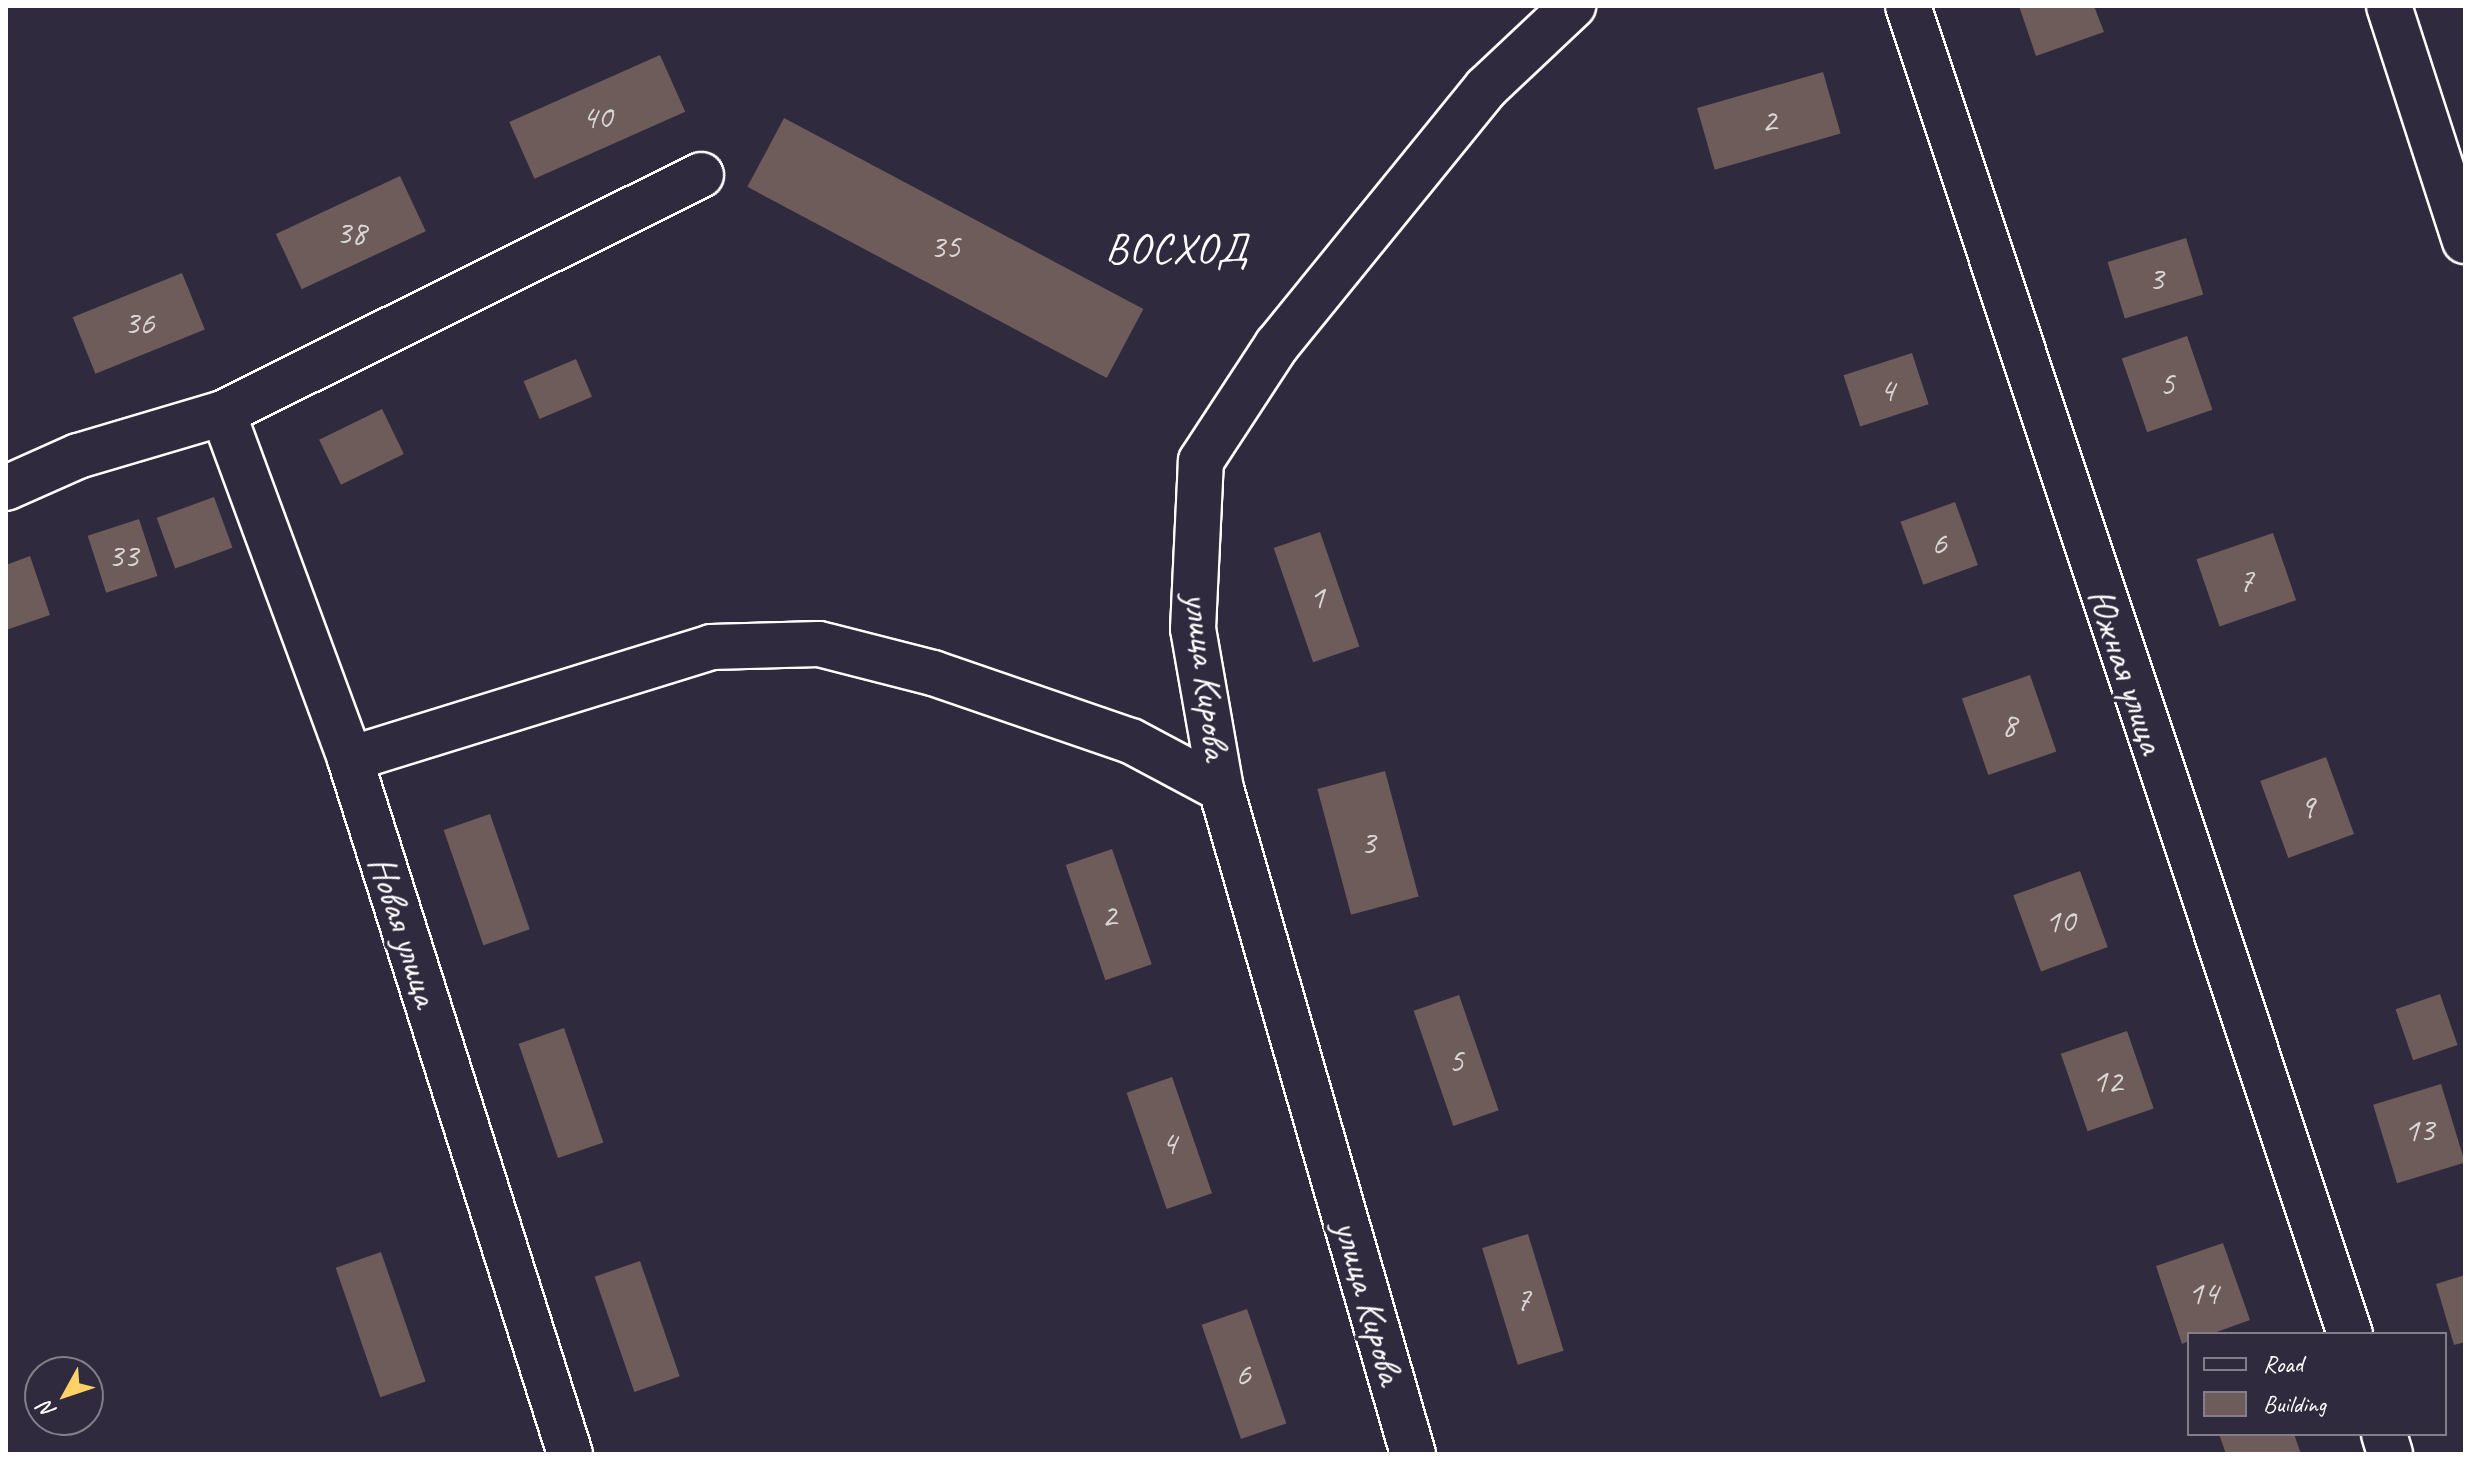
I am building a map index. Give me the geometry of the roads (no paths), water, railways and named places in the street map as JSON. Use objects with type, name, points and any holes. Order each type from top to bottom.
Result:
[{"type":"street","name":"улица Кирова","points":[[1413,1454],[1221,789],[1193,629],[1201,461],[1277,345],[1476,100],[1573,6]]},
{"type":"street","name":"Южная улица","points":[[1908,6],[2349,1332]]},
{"type":"street","points":[[2389,6],[2465,241]]},
{"type":"street","points":[[6,488],[78,456],[223,413],[701,175]]},
{"type":"street","name":"Новая улица","points":[[223,413],[350,759],[570,1454]]},
{"type":"street","points":[[350,759],[711,647],[819,644],[933,673],[1131,741],[1221,789]]},
{"type":"district","name":"ВОСХОД","points":[[1177,249]]}]
